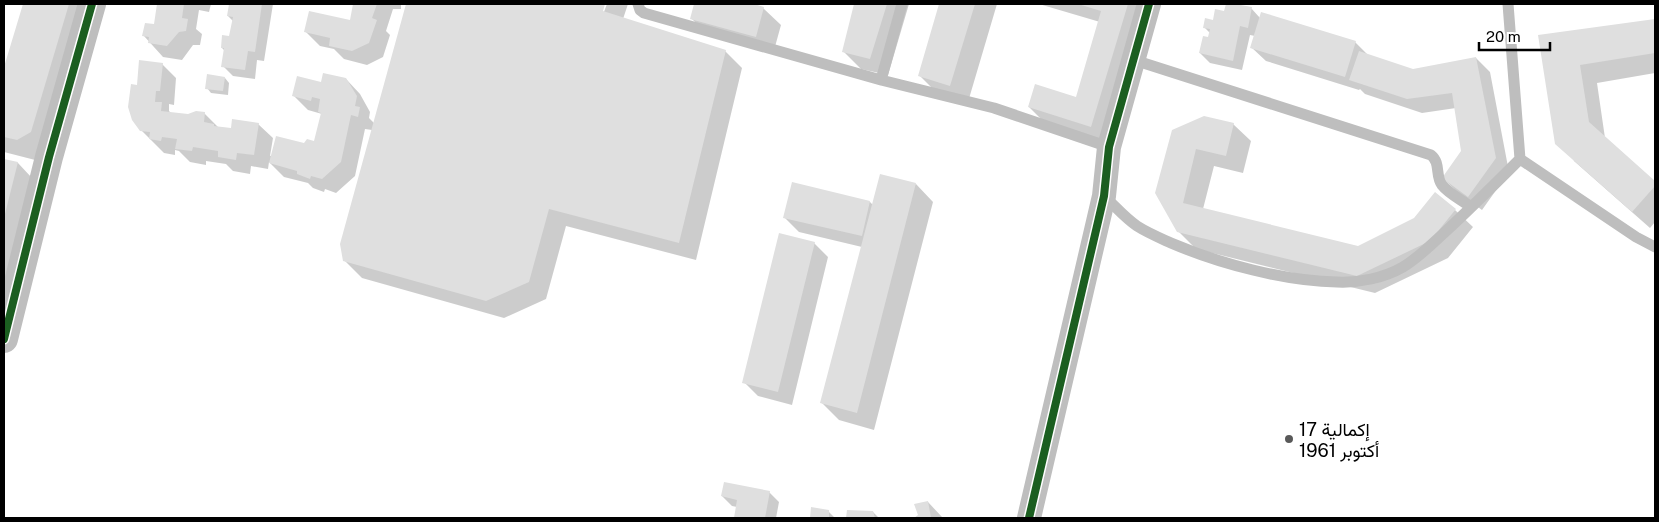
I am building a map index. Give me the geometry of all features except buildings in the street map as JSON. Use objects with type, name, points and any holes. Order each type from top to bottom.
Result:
[{"type":"street","points":[[4,339],[49,156],[92,4]]},
{"type":"street","points":[[1029,518],[1104,196],[1109,147],[1149,4]]},
{"type":"lane","points":[[638,4],[640,10],[644,13],[881,80],[994,108],[1109,147]]},
{"type":"lane","points":[[881,80],[902,4]]},
{"type":"lane","points":[[1508,4],[1520,159]]},
{"type":"lane","points":[[1134,60],[1431,156],[1438,165],[1441,184],[1471,207]]},
{"type":"lane","points":[[1104,196],[1138,227],[1157,237],[1209,258],[1294,278],[1340,282],[1385,276],[1417,258],[1520,159]]},
{"type":"lane","points":[[1520,159],[1655,247]]},
{"type":"cycle path","points":[[4,339],[49,157],[92,4]]},
{"type":"cycle path","points":[[1029,518],[1104,196],[1109,147],[1149,4]]},
{"type":"place","name":"إكمالية 17 أكتوبر 1961","points":[[1289,439]]}]
